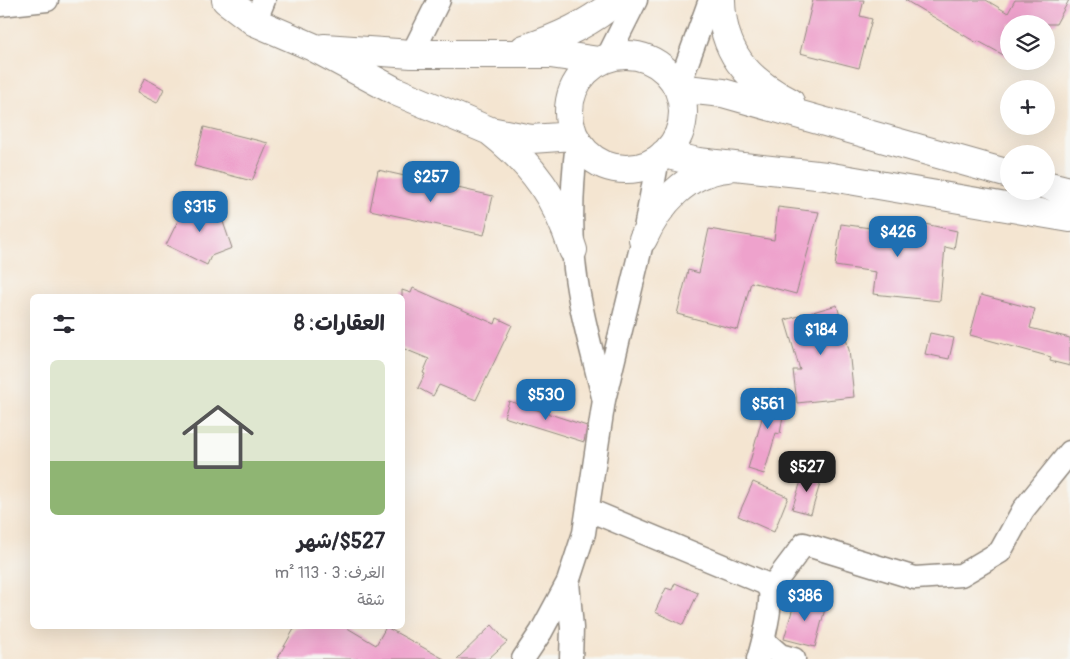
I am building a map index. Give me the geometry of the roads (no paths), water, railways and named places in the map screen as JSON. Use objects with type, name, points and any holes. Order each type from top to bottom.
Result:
[{"type":"main road","points":[[226,0],[259,11],[312,47],[395,91],[490,131],[531,139],[575,139]]},
{"type":"main road","points":[[491,55],[523,49],[554,39],[583,24],[617,0]]},
{"type":"main road","points":[[721,0],[725,32],[732,51],[743,69],[758,83],[781,97],[832,122]]},
{"type":"main road","points":[[312,47],[412,54],[550,54],[603,59],[631,55],[654,62],[668,73],[679,91],[683,104],[678,137],[661,157],[634,168],[614,167],[596,160],[575,139],[568,112],[574,88],[580,77],[603,59]]},
{"type":"main road","points":[[679,91],[709,90],[832,122],[1000,171]]},
{"type":"main road","points":[[490,131],[513,149],[534,171],[564,221],[573,250]]},
{"type":"main road","points":[[661,157],[826,176],[1070,218]]},
{"type":"main road","points":[[644,239],[652,219],[665,201],[682,186],[701,175],[722,168],[744,166]]},
{"type":"main road","points":[[1055,187],[1070,191]]},
{"type":"street","points":[[0,5],[47,0]]},
{"type":"street","points":[[412,54],[439,0]]},
{"type":"street","points":[[603,59],[636,0]]},
{"type":"street","points":[[679,91],[710,0]]},
{"type":"street","points":[[575,139],[573,250],[580,304],[604,400]]},
{"type":"street","points":[[523,659],[541,632],[568,582],[589,510],[604,400],[644,239],[661,157]]},
{"type":"street","points":[[794,659],[761,650],[770,589],[804,544],[915,578],[961,575],[1000,552],[1023,510],[1070,452]]},
{"type":"street","points":[[589,510],[755,579],[764,583],[770,589]]},
{"type":"street","points":[[568,582],[572,628],[571,659]]}]
